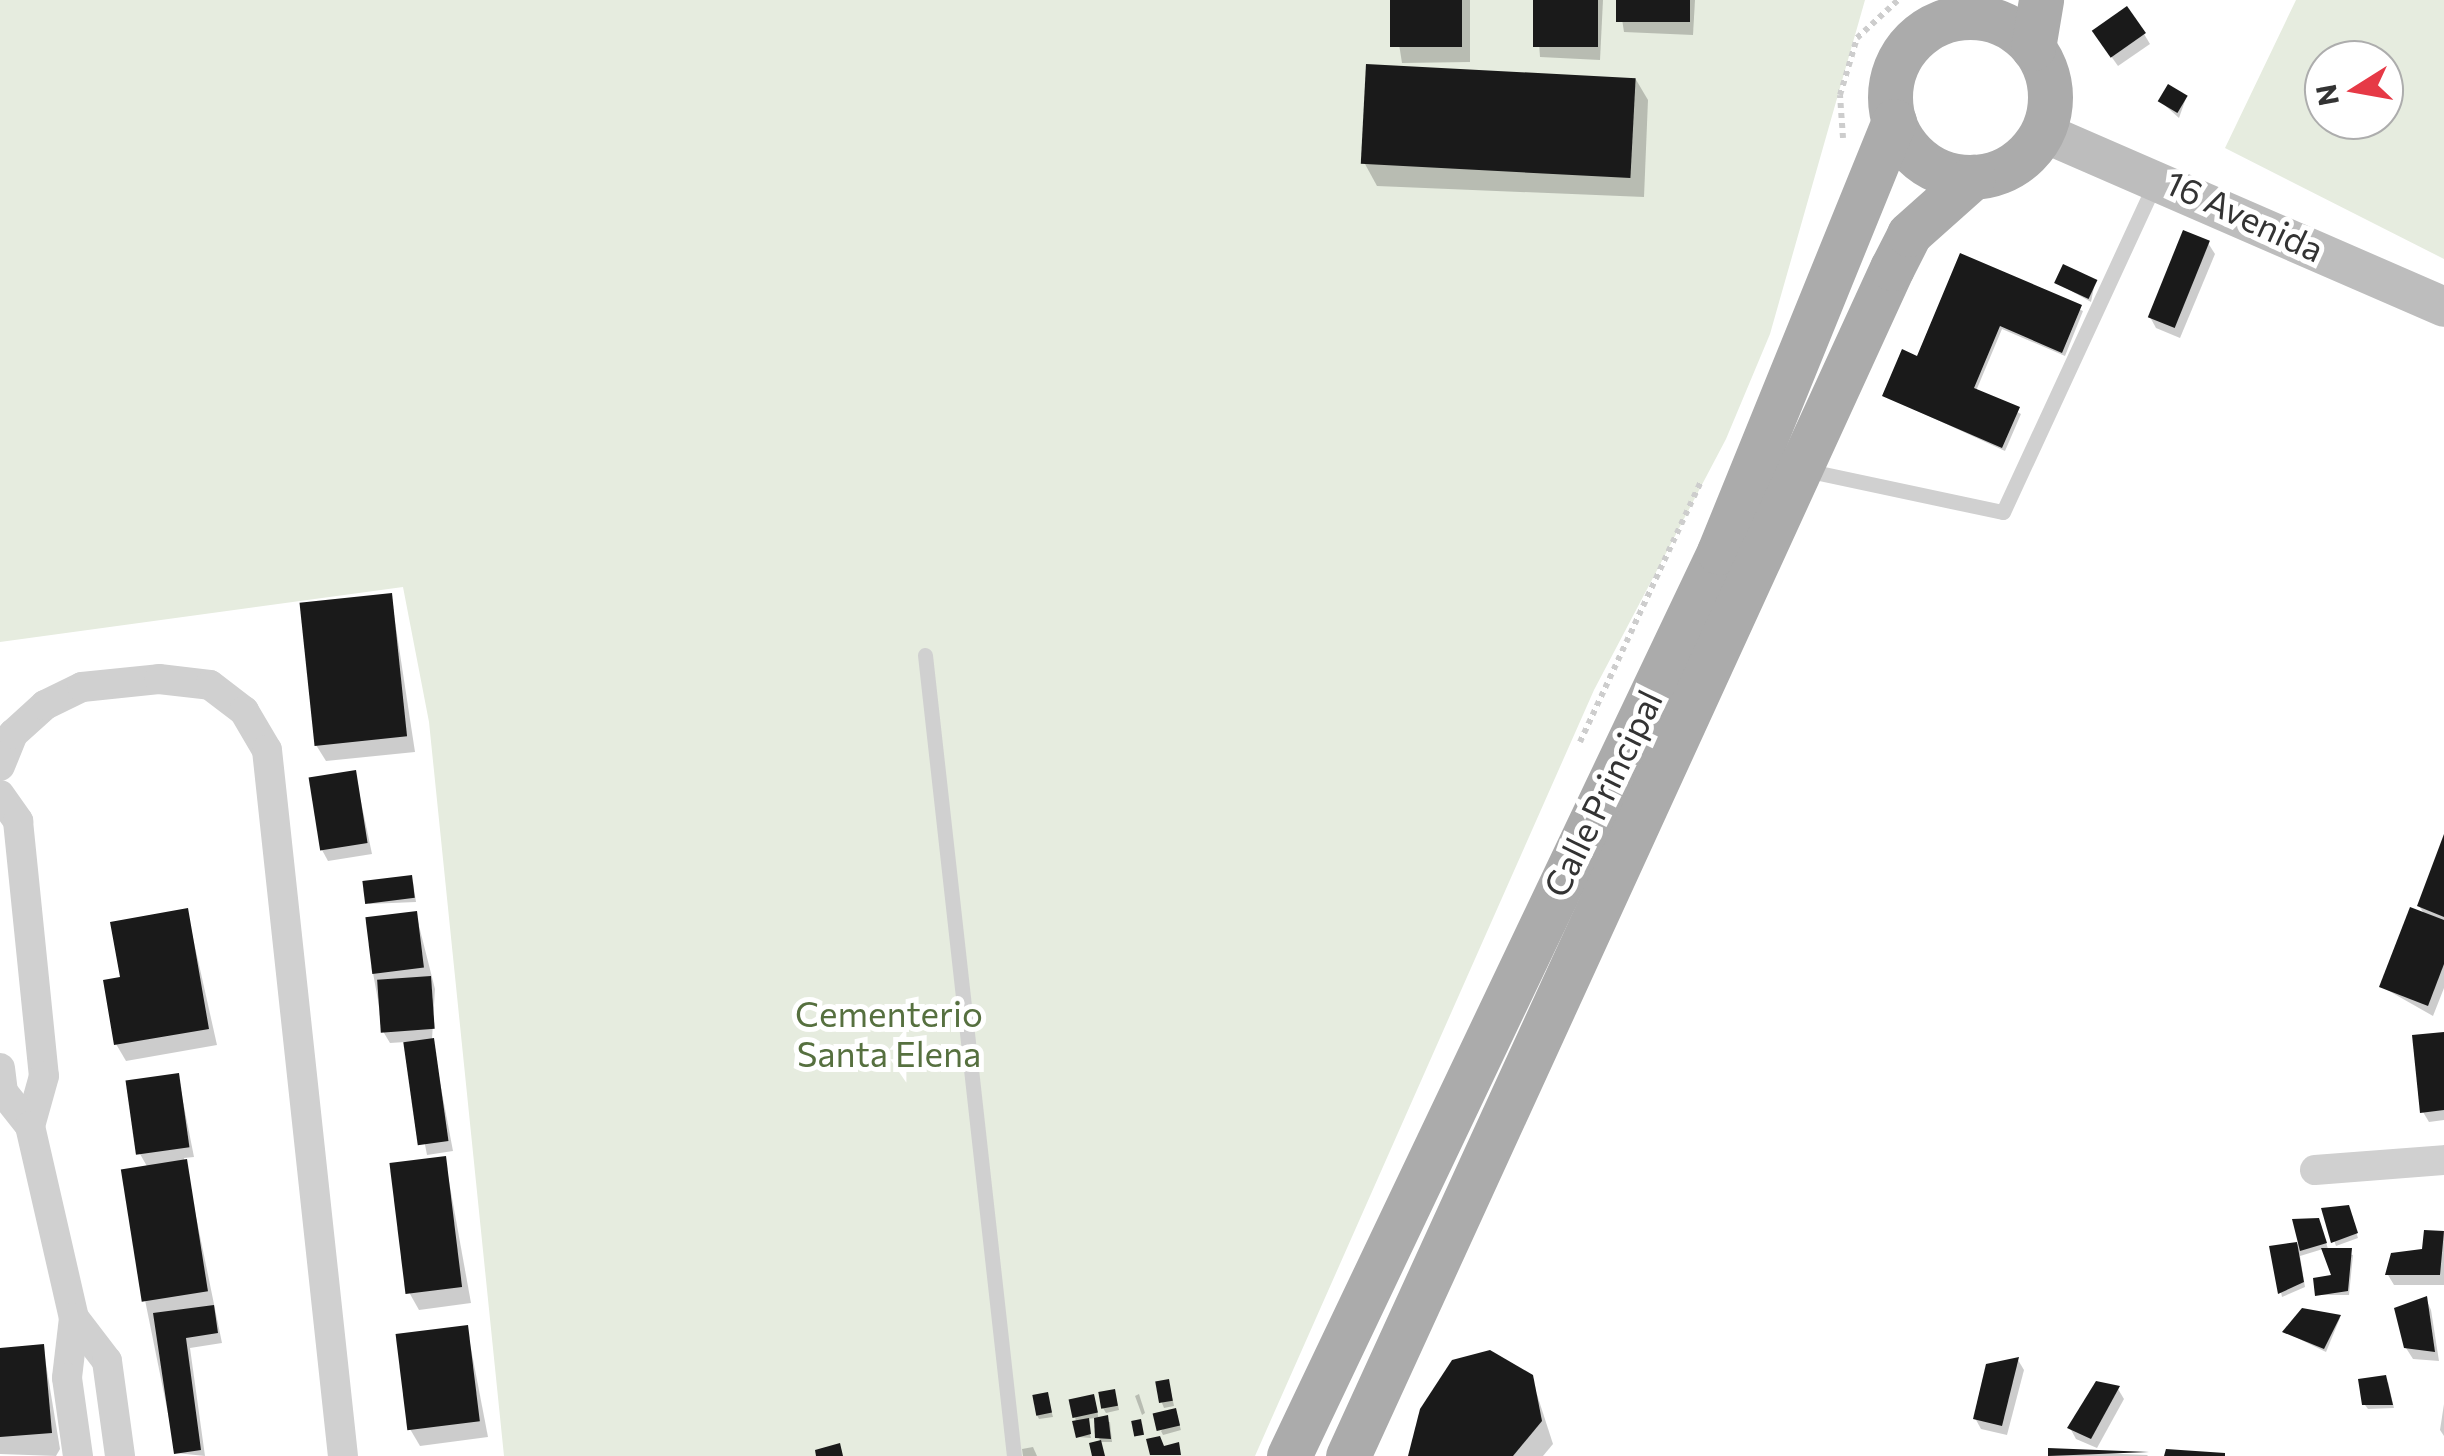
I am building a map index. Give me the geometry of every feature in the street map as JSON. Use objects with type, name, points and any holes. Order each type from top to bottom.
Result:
[{"type":"main road","points":[[2034,48],[1993,20],[1948,10],[1898,61],[1894,121],[1924,163],[1973,178],[2014,165],[2042,132],[2050,89],[2034,48],[2040,0]]},
{"type":"main road","name":"Calle Principal","points":[[1289,1456],[1719,552],[1894,121]]},
{"type":"main road","name":"16 Avenida","points":[[2042,132],[2158,175],[2444,306]]},
{"type":"main road","name":"Calle Principal","points":[[1348,1456],[1909,234],[1973,178]]},
{"type":"street","points":[[0,766],[14,734],[45,705],[82,688],[159,679],[210,685],[244,711],[268,750],[342,1456]]},
{"type":"street","points":[[0,795],[18,820],[44,1076],[30,1126]]},
{"type":"street","points":[[0,1068],[3,1092],[30,1126],[74,1318],[67,1378],[78,1456]]},
{"type":"street","points":[[2315,1170],[2444,1160]]},
{"type":"street","points":[[74,1318],[107,1361],[120,1456]]},
{"type":"lane","points":[[1800,469],[2003,512],[2158,175]]},
{"type":"lane","points":[[925,655],[1014,1456]]},
{"type":"path","points":[[1844,154],[1840,94],[1856,38],[1898,0]]},
{"type":"path","points":[[1577,749],[1711,459]]},
{"type":"green space","name":"Cementerio Santa Elena","points":[[0,0],[1865,0],[1770,334],[1726,439],[1594,690],[1255,1456],[504,1456],[429,722],[403,587],[0,642]]},
{"type":"green space","points":[[2296,0],[2444,0],[2444,259],[2225,148]]},
{"type":"building","points":[[1390,0],[1462,0],[1462,47],[1390,47]]},
{"type":"building","points":[[1533,0],[1598,0],[1598,47],[1533,47]]},
{"type":"building","points":[[1616,0],[1690,0],[1690,22],[1616,22]]},
{"type":"building","points":[[2127,6],[2146,33],[2111,58],[2092,31]]},
{"type":"building","points":[[1366,64],[1636,78],[1630,178],[1361,164]]},
{"type":"building","points":[[2168,84],[2188,96],[2177,113],[2158,101]]},
{"type":"building","points":[[2183,230],[2210,241],[2175,328],[2148,317]]},
{"type":"building","points":[[1960,253],[2082,305],[2062,353],[2000,326],[1974,388],[2020,407],[2002,448],[1882,396],[1902,349],[1917,356]]},
{"type":"building","points":[[2063,264],[2097,280],[2089,299],[2054,283]]},
{"type":"building","points":[[392,593],[407,736],[315,746],[300,603]]},
{"type":"building","points":[[356,770],[368,843],[320,851],[309,778]]},
{"type":"building","points":[[2444,834],[2444,917],[2417,906]]},
{"type":"building","points":[[412,875],[415,898],[365,904],[362,881]]},
{"type":"building","points":[[2410,907],[2444,920],[2444,964],[2428,1006],[2379,987]]},
{"type":"building","points":[[188,908],[209,1029],[114,1045],[103,980],[120,977],[110,922]]},
{"type":"building","points":[[417,911],[424,968],[372,974],[365,917]]},
{"type":"building","points":[[431,976],[435,1029],[381,1033],[377,980]]},
{"type":"building","points":[[2444,1032],[2444,1110],[2420,1113],[2412,1035]]},
{"type":"building","points":[[434,1038],[448,1141],[418,1145],[403,1042]]},
{"type":"building","points":[[179,1073],[189,1147],[136,1155],[126,1081]]},
{"type":"building","points":[[446,1156],[462,1287],[406,1294],[389,1163]]},
{"type":"building","points":[[187,1159],[208,1291],[142,1302],[121,1169]]},
{"type":"building","points":[[2349,1205],[2358,1233],[2331,1243],[2321,1208]]},
{"type":"building","points":[[2319,1218],[2327,1243],[2300,1251],[2292,1219]]},
{"type":"building","points":[[2424,1230],[2444,1231],[2440,1275],[2385,1275],[2391,1253],[2422,1249]]},
{"type":"building","points":[[2297,1242],[2304,1282],[2278,1294],[2269,1246]]},
{"type":"building","points":[[2321,1248],[2352,1248],[2348,1291],[2315,1296],[2313,1278],[2331,1275]]},
{"type":"building","points":[[2427,1296],[2435,1352],[2404,1348],[2394,1308]]},
{"type":"building","points":[[214,1305],[218,1333],[186,1338],[201,1450],[174,1454],[153,1313]]},
{"type":"building","points":[[2302,1308],[2341,1315],[2324,1349],[2282,1332]]},
{"type":"building","points":[[468,1325],[480,1421],[407,1430],[396,1334]]},
{"type":"building","points":[[44,1344],[52,1433],[0,1437],[0,1348]]},
{"type":"building","points":[[1490,1350],[1533,1375],[1542,1421],[1513,1456],[1408,1456],[1420,1409],[1452,1360]]},
{"type":"building","points":[[2019,1357],[2002,1426],[1973,1419],[1986,1364]]},
{"type":"building","points":[[2386,1375],[2393,1405],[2362,1405],[2358,1379]]},
{"type":"building","points":[[1169,1379],[1173,1401],[1159,1403],[1155,1381]]},
{"type":"building","points":[[2096,1381],[2120,1386],[2091,1439],[2067,1428]]},
{"type":"building","points":[[1115,1389],[1118,1406],[1101,1409],[1098,1392]]},
{"type":"building","points":[[1048,1392],[1052,1413],[1036,1416],[1032,1395]]},
{"type":"building","points":[[1094,1394],[1098,1413],[1073,1418],[1069,1399]]},
{"type":"building","points":[[1176,1408],[1180,1426],[1157,1431],[1153,1413]]},
{"type":"building","points":[[1108,1415],[1111,1439],[1095,1438],[1094,1418]]},
{"type":"building","points":[[1089,1418],[1091,1434],[1076,1438],[1072,1421]]},
{"type":"building","points":[[1141,1419],[1144,1435],[1134,1437],[1131,1421]]},
{"type":"building","points":[[1160,1436],[1164,1446],[1179,1442],[1181,1455],[1150,1455],[1146,1439]]},
{"type":"building","points":[[1101,1440],[1105,1456],[1092,1456],[1089,1443]]},
{"type":"building","points":[[840,1443],[843,1456],[816,1456],[815,1450]]},
{"type":"building","points":[[2048,1448],[2149,1452],[2048,1456]]},
{"type":"building","points":[[2166,1449],[2225,1453],[2225,1456],[2164,1456]]}]
